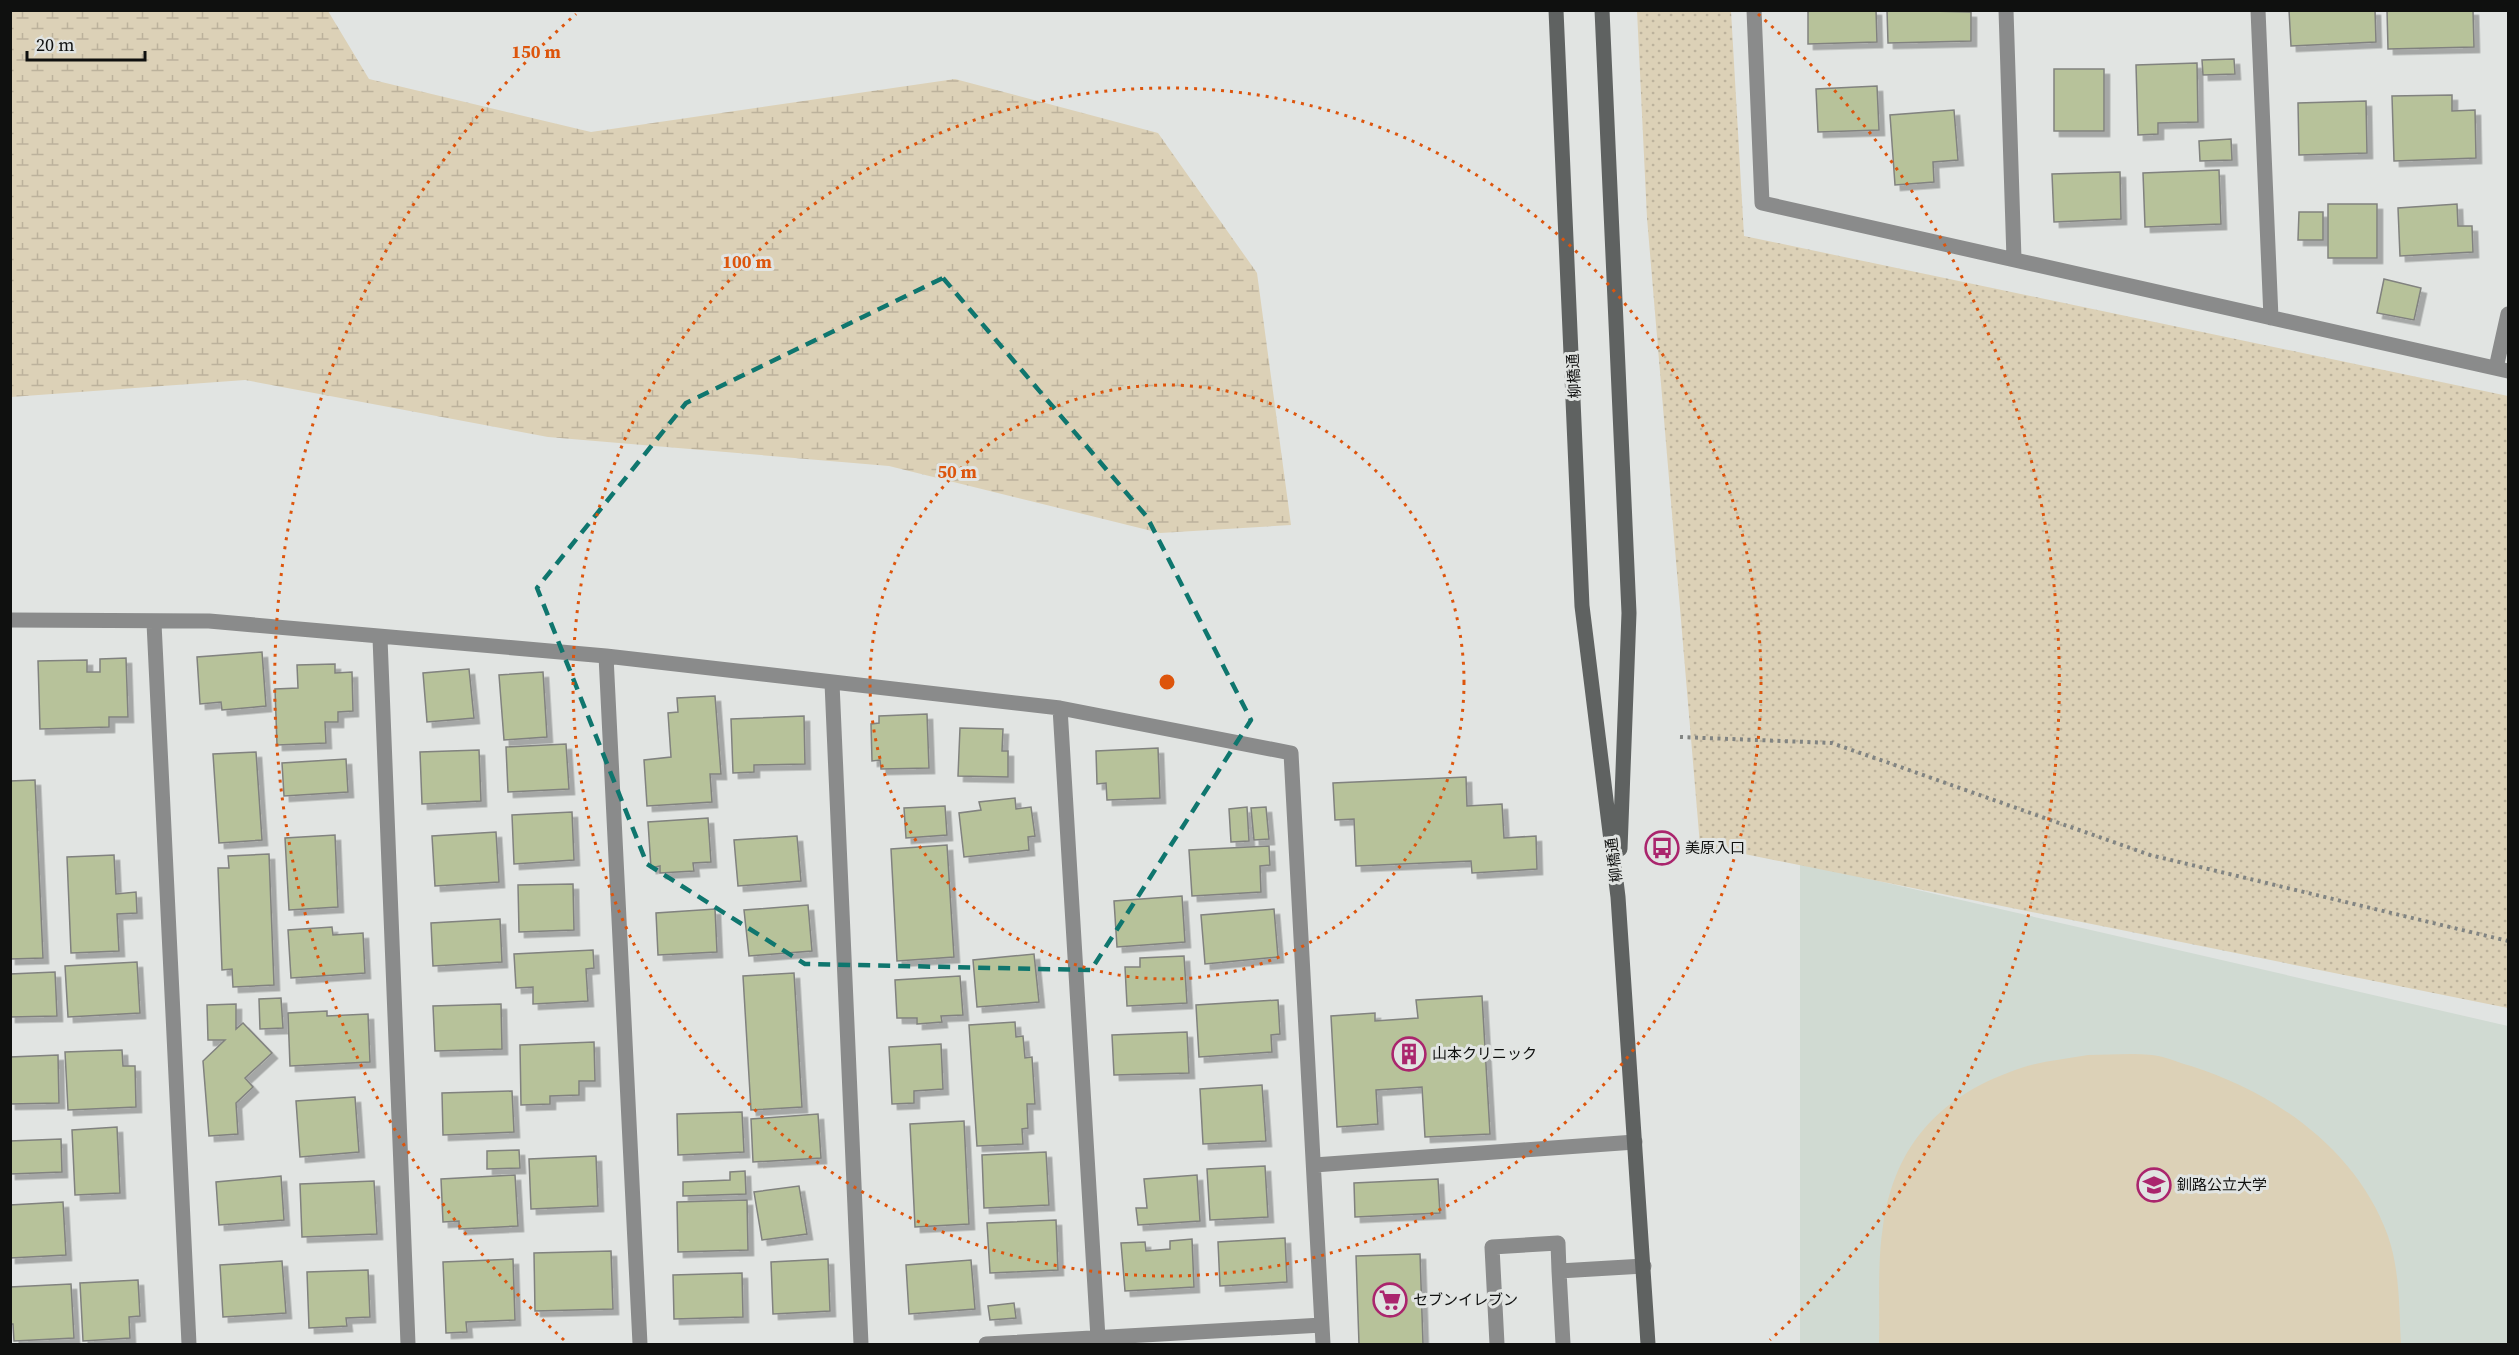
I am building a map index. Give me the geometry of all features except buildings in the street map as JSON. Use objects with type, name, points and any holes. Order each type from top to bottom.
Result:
[{"type":"street","name":"柳橋通","points":[[1556,10],[1582,606],[1618,897]]},
{"type":"street","name":"柳橋通","points":[[1602,10],[1629,613],[1618,897]]},
{"type":"street","points":[[1754,10],[1762,203],[2502,369],[2508,314]]},
{"type":"street","points":[[2006,10],[2014,259]]},
{"type":"street","points":[[2258,10],[2271,318]]},
{"type":"street","points":[[10,620],[154,623],[209,621],[380,638],[606,656],[1060,708],[1291,753],[1323,1344]]},
{"type":"street","points":[[154,623],[189,1344]]},
{"type":"street","points":[[380,638],[408,1344]]},
{"type":"street","points":[[606,656],[640,1344]]},
{"type":"street","points":[[832,683],[861,1344]]},
{"type":"street","points":[[1060,708],[1098,1338]]},
{"type":"street","points":[[1618,897],[1648,1344]]},
{"type":"street","points":[[1314,1165],[1574,1144],[1635,1142]]},
{"type":"street","points":[[1497,1344],[1492,1247],[1558,1244],[1563,1344]]},
{"type":"street","points":[[1559,1271],[1644,1266]]},
{"type":"street","points":[[986,1344],[1322,1325]]},
{"type":"path","points":[[1680,737],[1832,743],[2150,855],[2508,941]]},
{"type":"highlighted area","points":[[943,278],[1147,517],[1251,720],[1091,970],[805,964],[647,864],[537,588],[686,403]]},
{"type":"shaded area","name":"釧路公立大学","points":[[1800,863],[2508,1026],[2508,1344],[1800,1344]]},
{"type":"green space","points":[[11,10],[328,11],[369,79],[591,132],[955,79],[1158,133],[1257,273],[1291,525],[1160,533],[889,466],[548,437],[245,380],[11,397]]},
{"type":"green space","points":[[1637,11],[1731,11],[1744,236],[2508,396],[2508,1008],[1700,845],[1647,218]]},
{"type":"green space","points":[[2088,1055],[2157,1056],[2191,1066],[2253,1092],[2283,1109],[2310,1129],[2356,1177],[2374,1205],[2388,1236],[2397,1276],[2401,1344],[1879,1344],[1879,1270],[1883,1226],[1889,1196],[1911,1146],[1927,1125],[1946,1107],[1993,1079],[2021,1068]]},
{"type":"place","name":"美原入口","points":[[1662,848]]},
{"type":"place","name":"山本クリニック","points":[[1409,1054]]},
{"type":"place","name":"釧路公立大学","points":[[2154,1185]]},
{"type":"place","name":"セブンイレブン","points":[[1390,1300]]}]
